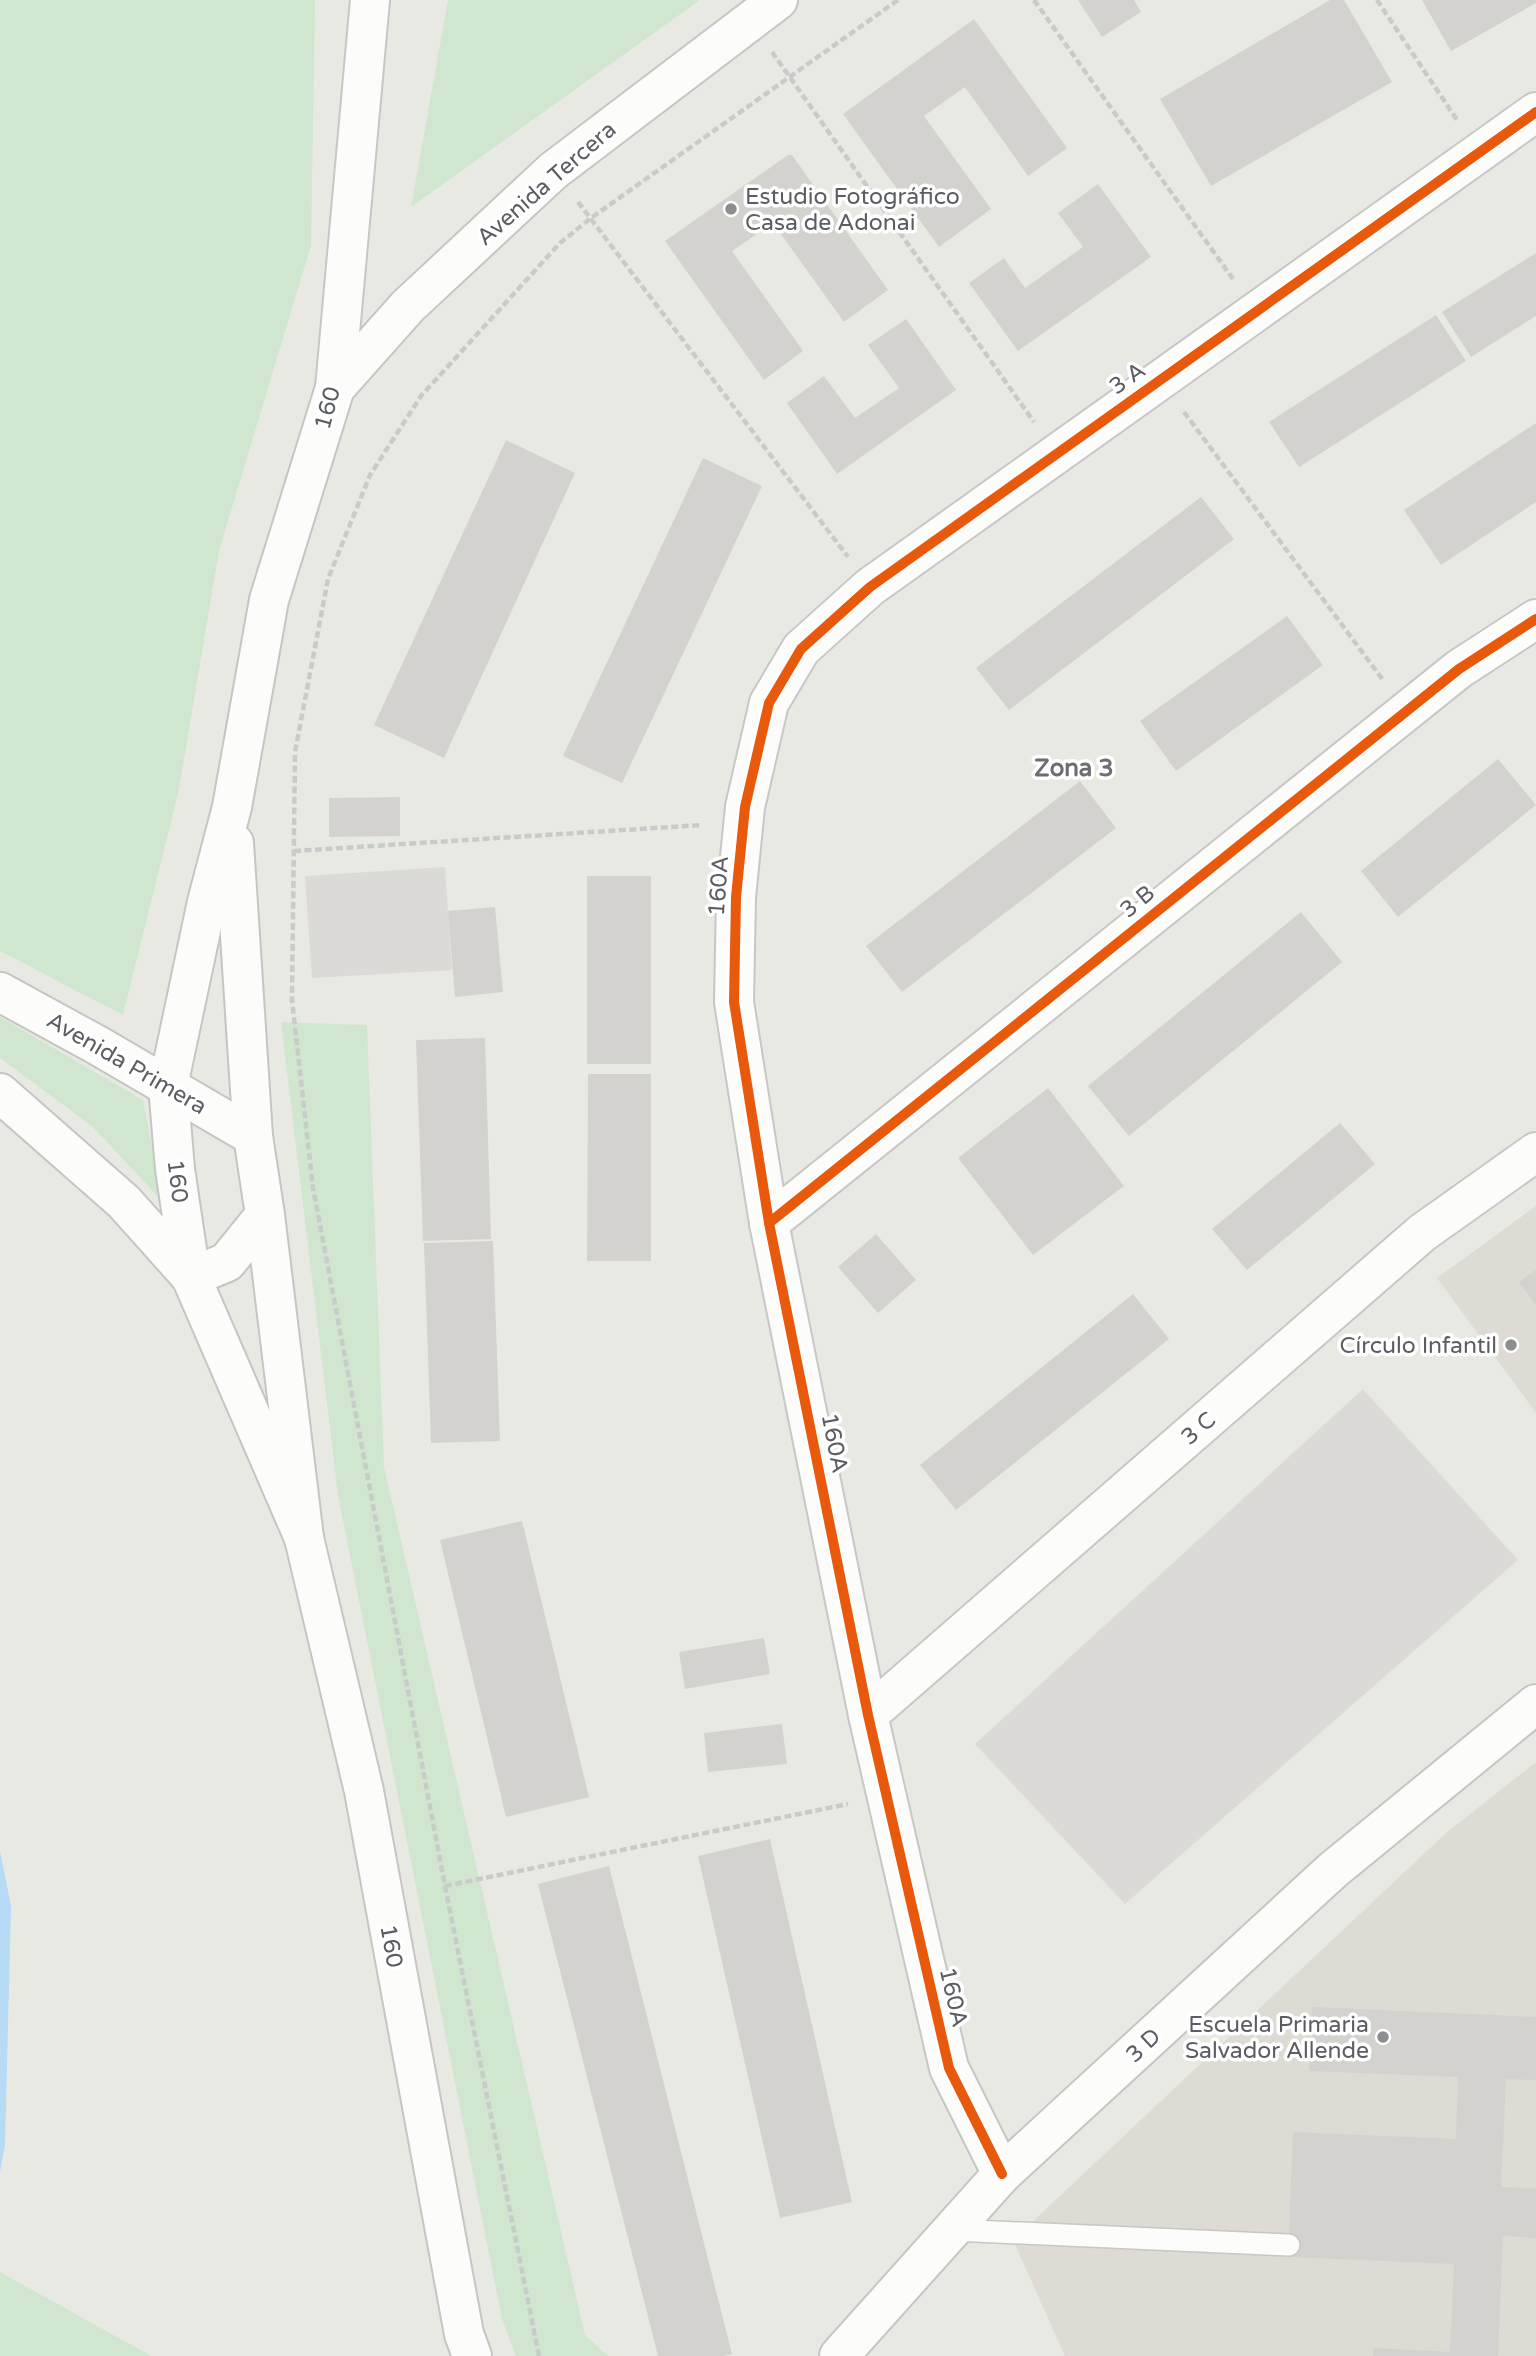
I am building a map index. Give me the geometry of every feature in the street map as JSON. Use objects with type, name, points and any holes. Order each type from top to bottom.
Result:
[{"type":"street","name":"160","points":[[304,1538],[191,1278],[175,1169],[168,1086],[207,902],[232,807],[269,600],[335,388],[370,0]]},
{"type":"street","name":"Avenida Tercera","points":[[335,388],[408,306],[553,171],[764,10]]},
{"type":"street","name":"3 A","points":[[769,704],[801,649],[870,587],[1536,113]]},
{"type":"street","name":"3 B","points":[[769,1223],[1459,669],[1536,619]]},
{"type":"street","name":"160A","points":[[769,704],[745,807],[736,897],[734,1002],[769,1223],[868,1715],[949,2068],[1002,2174]]},
{"type":"street","name":"160","points":[[232,807],[253,1136],[304,1538],[364,1791],[464,2349]]},
{"type":"street","name":"Avenida Primera","points":[[0,992],[253,1136]]},
{"type":"street","points":[[0,1093],[124,1202],[191,1278],[227,1262],[265,1215]]},
{"type":"street","name":"3 C","points":[[868,1715],[1422,1233],[1536,1152]]},
{"type":"street","name":"3 D","points":[[839,2356],[1002,2174],[1333,1870],[1536,1704]]},
{"type":"lane","points":[[951,2230],[1289,2245]]},
{"type":"path","points":[[539,2356],[445,1886],[313,1188],[292,1000],[295,752],[328,579],[370,475],[421,396],[560,243],[591,218],[898,0]]},
{"type":"path","points":[[1034,0],[1256,312]]},
{"type":"path","points":[[1377,0],[1479,153]]},
{"type":"path","points":[[764,10],[790,77],[1057,454]]},
{"type":"path","points":[[553,171],[870,587]]},
{"type":"path","points":[[1160,380],[1407,712]]},
{"type":"path","points":[[294,851],[744,823]]},
{"type":"path","points":[[445,1886],[887,1797]]},
{"type":"shaded area","points":[[445,867],[452,970],[312,978],[305,876]]},
{"type":"shaded area","name":"Círculo Infantil","points":[[1536,1206],[1536,1413],[1437,1278]]},
{"type":"shaded area","points":[[1363,1389],[1518,1560],[1125,1904],[975,1744]]},
{"type":"shaded area","name":"Escuela Primaria Salvador Allende","points":[[1536,1762],[1536,2356],[1065,2356],[1013,2240],[1446,1833]]},
{"type":"green space","points":[[0,0],[315,0],[311,245],[219,551],[179,789],[123,1015],[0,951]]},
{"type":"green space","points":[[448,0],[700,0],[411,207]]},
{"type":"green space","points":[[0,1017],[143,1100],[163,1202],[93,1127],[0,1058]]},
{"type":"green space","points":[[281,1022],[367,1025],[384,1467],[585,2335],[608,2356],[516,2356],[502,2319],[338,1495]]},
{"type":"green space","points":[[0,2272],[151,2356],[0,2356]]},
{"type":"water","points":[[0,1851],[11,1906],[5,2145],[0,2172]]},
{"type":"building","points":[[1078,0],[1134,0],[1141,12],[1102,37]]},
{"type":"building","points":[[1330,0],[1344,0],[1392,82],[1211,186],[1160,99]]},
{"type":"building","points":[[1422,0],[1536,0],[1536,3],[1451,51]]},
{"type":"building","points":[[974,19],[1067,148],[1028,176],[965,87],[924,116],[991,209],[939,247],[843,114]]},
{"type":"building","points":[[788,155],[792,155],[888,290],[844,322],[773,223],[732,251],[803,351],[764,380],[665,241]]},
{"type":"building","points":[[1098,184],[1151,257],[1018,351],[969,283],[1004,258],[1025,288],[1083,247],[1058,213]]},
{"type":"building","points":[[1536,253],[1536,316],[1471,357],[1442,312]]},
{"type":"building","points":[[1436,315],[1466,361],[1299,467],[1269,422]]},
{"type":"building","points":[[906,319],[956,390],[837,474],[787,403],[824,376],[855,418],[899,388],[868,345]]},
{"type":"building","points":[[1536,423],[1536,502],[1441,565],[1404,510]]},
{"type":"building","points":[[506,440],[575,473],[444,758],[374,725]]},
{"type":"building","points":[[703,458],[762,486],[622,783],[563,756]]},
{"type":"building","points":[[1201,497],[1234,539],[1009,710],[976,668]]},
{"type":"building","points":[[1287,616],[1323,665],[1176,771],[1140,721]]},
{"type":"building","points":[[1498,759],[1536,805],[1398,917],[1361,871]]},
{"type":"building","points":[[1080,781],[1116,828],[902,992],[866,946]]},
{"type":"building","points":[[400,797],[400,836],[329,837],[329,798]]},
{"type":"building","points":[[587,876],[651,876],[651,1064],[587,1064]]},
{"type":"building","points":[[495,907],[503,992],[455,997],[448,911]]},
{"type":"building","points":[[1301,912],[1342,962],[1129,1136],[1088,1086]]},
{"type":"building","points":[[485,1038],[491,1239],[423,1241],[416,1040]]},
{"type":"building","points":[[588,1074],[651,1074],[651,1261],[587,1261]]},
{"type":"building","points":[[1048,1088],[1124,1186],[1033,1255],[958,1158]]},
{"type":"building","points":[[1340,1123],[1375,1164],[1247,1270],[1212,1229]]},
{"type":"building","points":[[876,1234],[916,1280],[878,1313],[838,1267]]},
{"type":"building","points":[[493,1241],[500,1441],[431,1443],[424,1243]]},
{"type":"building","points":[[1536,1270],[1536,1305],[1519,1282]]},
{"type":"building","points":[[1133,1294],[1169,1339],[956,1510],[920,1465]]},
{"type":"building","points":[[522,1521],[589,1797],[506,1817],[440,1540]]},
{"type":"building","points":[[764,1638],[770,1674],[685,1689],[679,1652]]},
{"type":"building","points":[[782,1724],[787,1764],[708,1772],[704,1733]]},
{"type":"building","points":[[770,1839],[852,2202],[780,2218],[698,1856]]},
{"type":"building","points":[[609,1866],[732,2354],[724,2356],[658,2356],[538,1884]]},
{"type":"building","points":[[1312,2007],[1536,2017],[1536,2080],[1506,2079],[1501,2187],[1536,2188],[1536,2238],[1503,2236],[1498,2356],[1373,2356],[1373,2348],[1450,2352],[1454,2264],[1288,2257],[1293,2132],[1456,2139],[1458,2077],[1309,2071]]},
{"type":"cycle path","points":[[1002,2174],[949,2068],[868,1715],[769,1223],[734,1002],[736,897],[745,807],[769,703],[801,649],[870,587],[1536,112]]},
{"type":"cycle path","points":[[769,1223],[1459,669],[1536,619]]},
{"type":"place","name":"Estudio Fotográfico Casa de Adonai","points":[[731,209]]},
{"type":"place","name":"Círculo Infantil","points":[[1511,1345]]},
{"type":"place","name":"Escuela Primaria Salvador Allende","points":[[1383,2037]]},
{"type":"district","name":"Zona 3","points":[[1074,768]]}]
